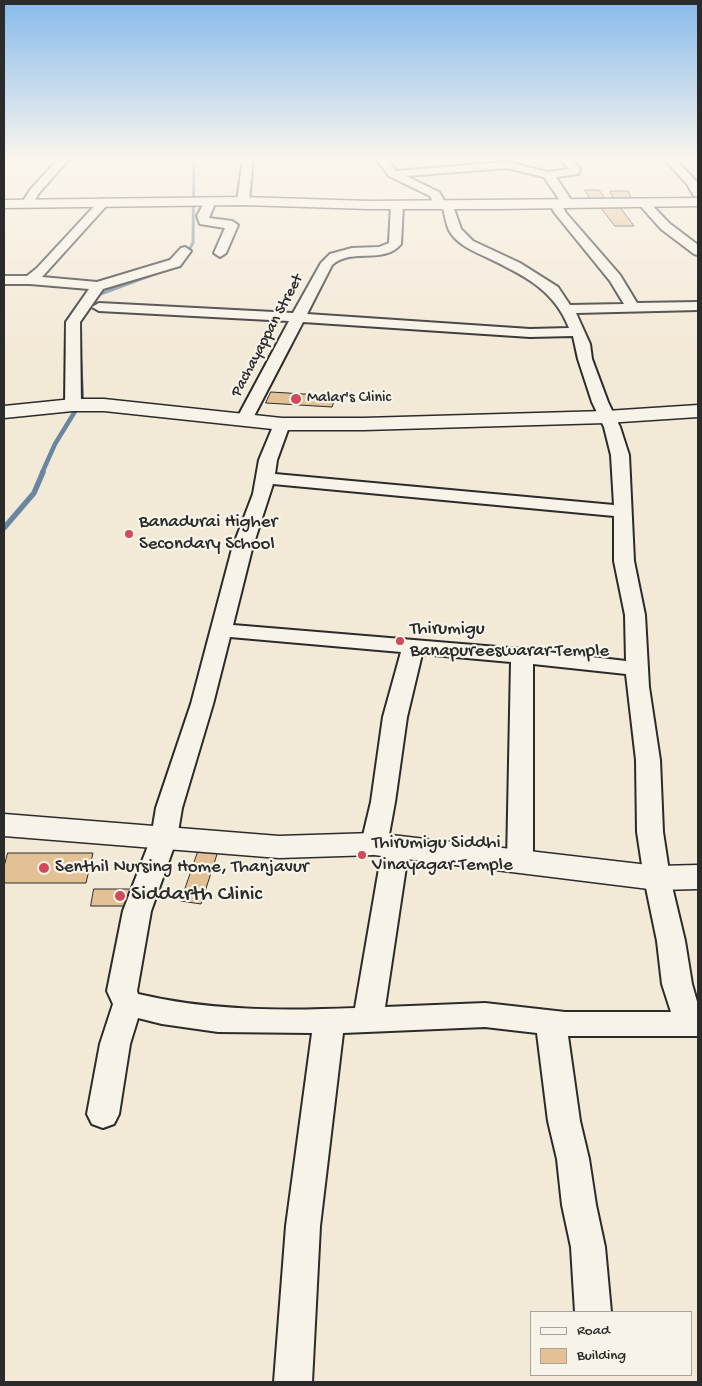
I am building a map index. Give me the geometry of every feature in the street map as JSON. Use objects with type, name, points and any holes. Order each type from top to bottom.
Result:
[{"type":"street","points":[[30,280],[42,271],[85,223]]},
{"type":"street","points":[[213,223],[232,226],[220,253]]},
{"type":"street","name":"Pachayappan Street","points":[[244,420],[331,257],[347,252],[384,250],[395,244],[396,223]]},
{"type":"street","points":[[128,1004],[162,1012],[218,1020],[329,1021],[485,1014],[565,1024],[694,1024],[677,984],[671,941],[657,878],[650,832],[648,760],[637,669],[635,615],[624,561],[620,455],[612,427],[606,417],[585,360],[583,344],[578,332],[553,290],[533,276],[470,244],[455,230],[452,223]]},
{"type":"street","points":[[568,223],[578,232],[592,252],[606,265],[627,293],[632,307]]},
{"type":"street","points":[[662,223],[698,251]]},
{"type":"street","points":[[4,280],[30,280],[98,286],[175,263],[185,250]]},
{"type":"street","points":[[73,405],[73,322],[98,286]]},
{"type":"street","points":[[566,309],[698,306]]},
{"type":"street","points":[[99,307],[530,333],[578,332]]},
{"type":"street","points":[[4,412],[73,405],[104,405],[282,424],[364,424],[696,414]]},
{"type":"street","points":[[103,1114],[116,1044],[128,1004],[122,991],[137,912],[164,838],[169,808],[202,704],[242,549],[266,478],[268,460],[282,424]]},
{"type":"street","points":[[266,478],[623,511]]},
{"type":"street","points":[[221,630],[522,656],[637,669]]},
{"type":"street","points":[[368,1020],[385,846],[383,802],[395,717],[413,647]]},
{"type":"street","points":[[520,862],[522,656]]},
{"type":"street","points":[[4,826],[279,847],[385,846],[657,878],[698,877]]},
{"type":"street","points":[[293,1382],[303,1226],[329,1021]]},
{"type":"street","points":[[551,1022],[556,1073],[588,1247],[593,1311]]},
{"type":"building","points":[[612,223],[632,223],[634,226],[615,226]]},
{"type":"building","points":[[271,392],[336,396],[332,407],[266,403]]},
{"type":"building","points":[[200,846],[219,848],[201,904],[181,901]]},
{"type":"building","points":[[8,853],[93,853],[86,883],[4,883],[4,867]]},
{"type":"building","points":[[94,889],[136,889],[133,906],[91,906]]},
{"type":"waterway","points":[[185,257],[193,243],[193,223]]},
{"type":"waterway","points":[[96,295],[160,272]]},
{"type":"waterway","points":[[42,473],[55,444],[82,400],[80,361]]},
{"type":"waterway","points":[[4,528],[34,493],[43,472]]},
{"type":"place","name":"Malar's Clinic","points":[[296,399]]},
{"type":"place","name":"Banadurai Higher Secondary School","points":[[129,534]]},
{"type":"place","name":"Thirumigu Banapureeswarar Temple","points":[[400,641]]},
{"type":"place","name":"Thirumigu Siddhi Vinayagar Temple","points":[[362,855]]},
{"type":"place","name":"Senthil Nursing Home, Thanjavur","points":[[44,868]]},
{"type":"place","name":"Siddarth Clinic","points":[[120,896]]}]
